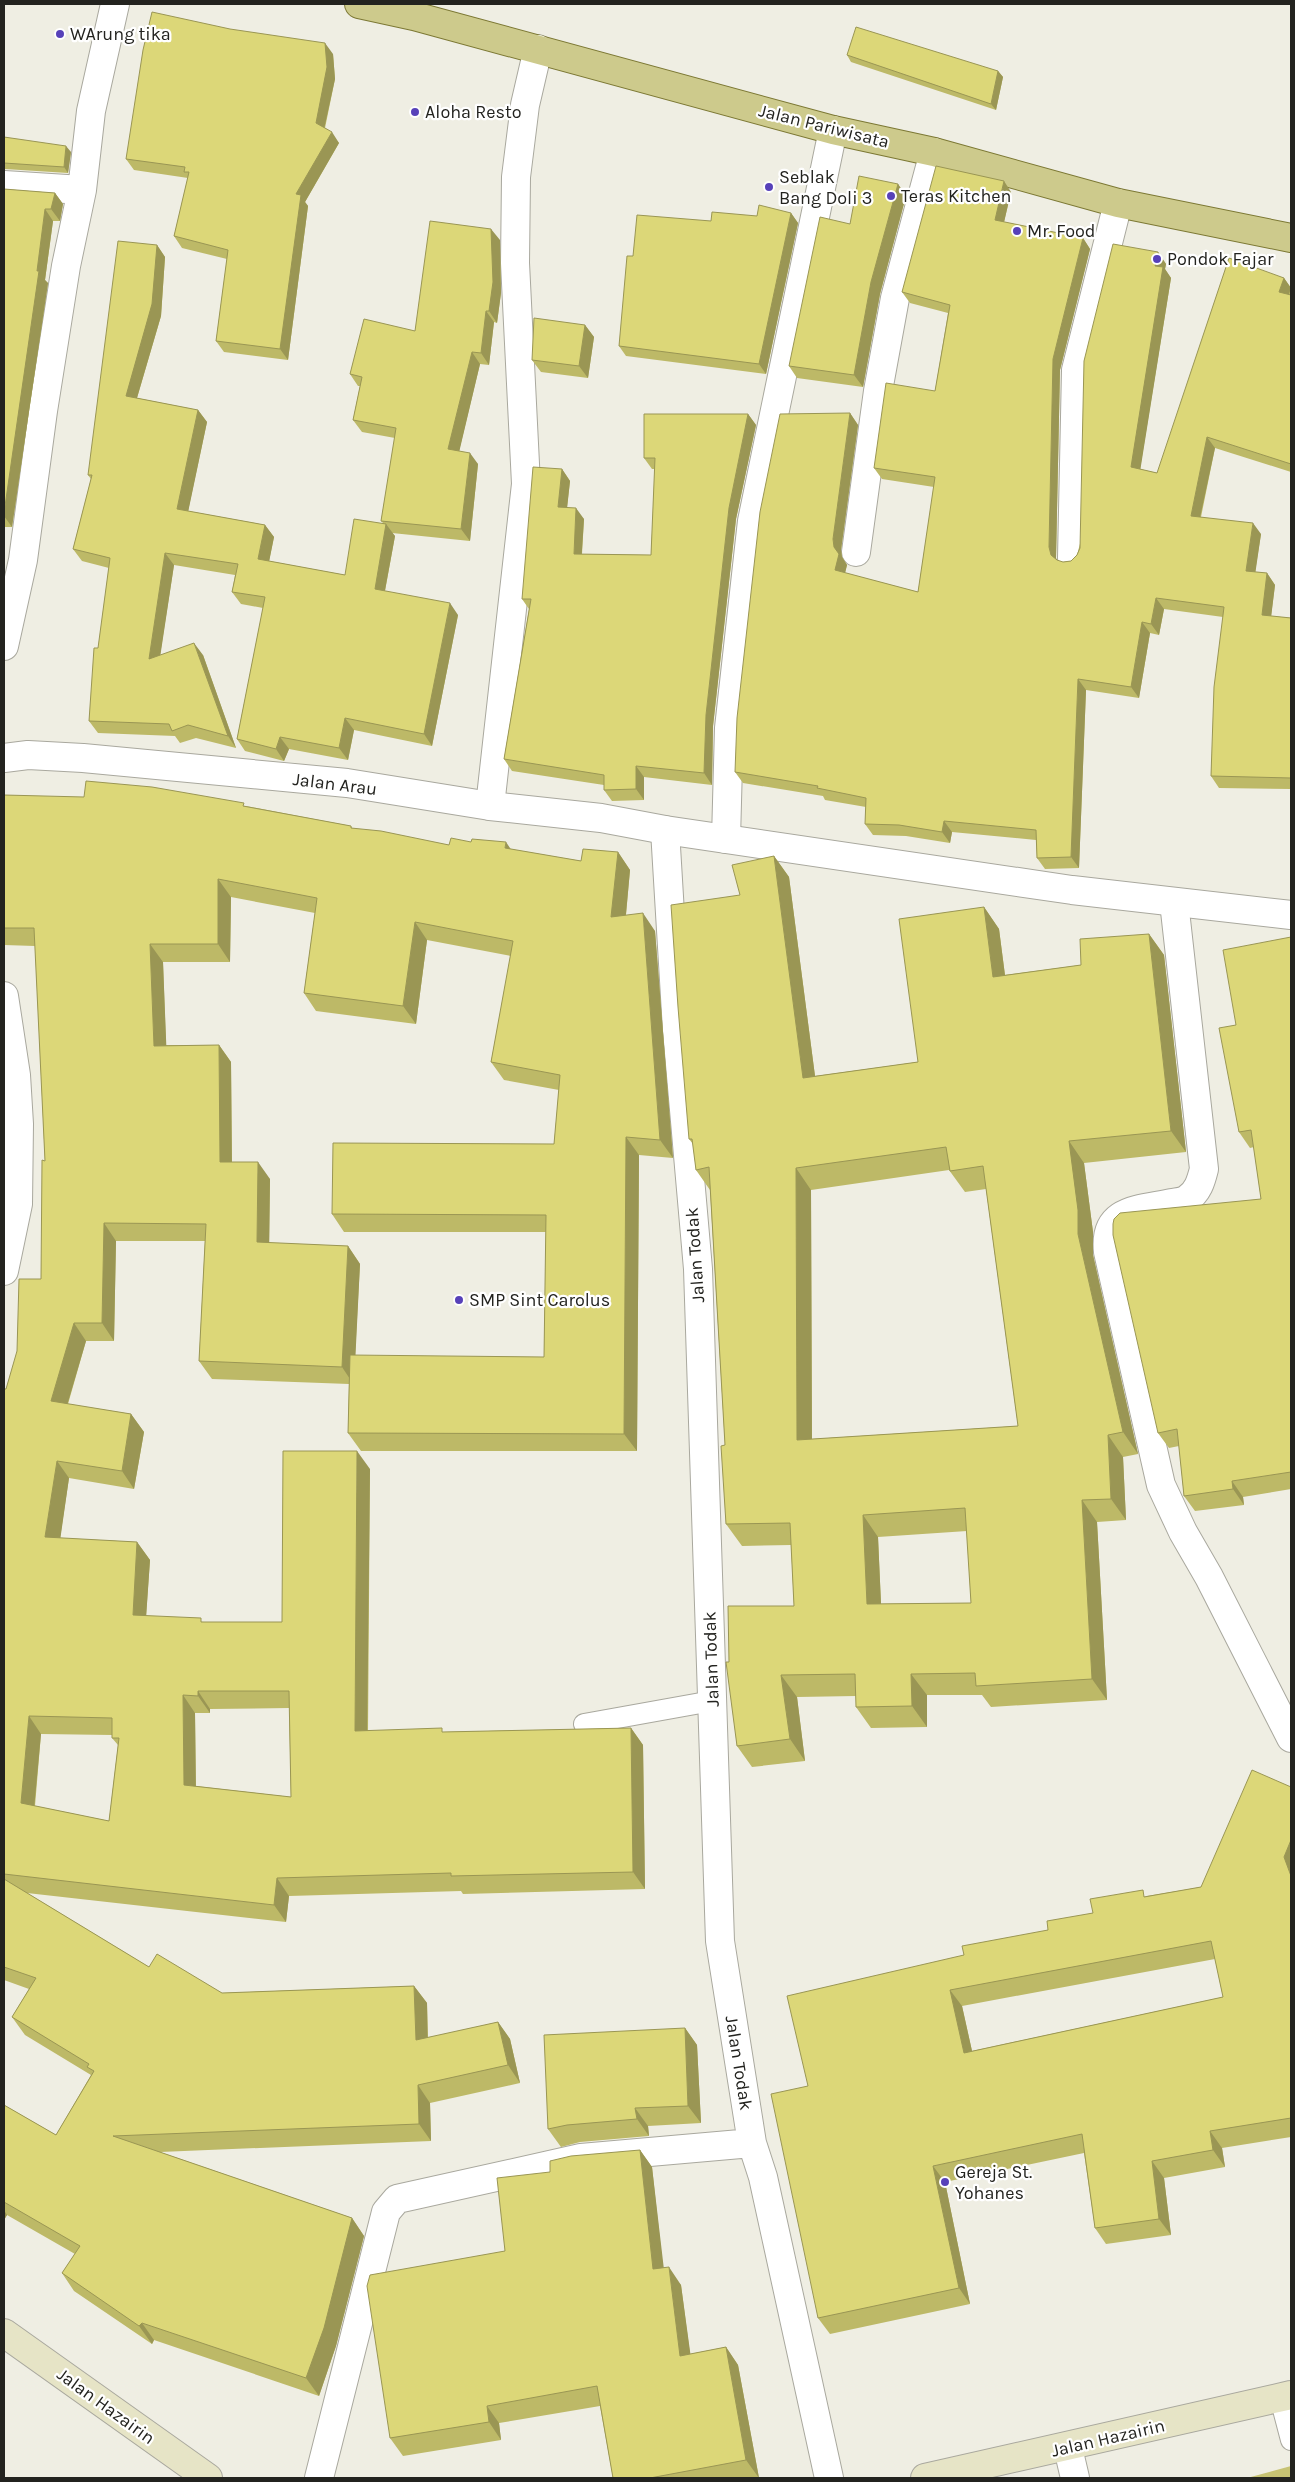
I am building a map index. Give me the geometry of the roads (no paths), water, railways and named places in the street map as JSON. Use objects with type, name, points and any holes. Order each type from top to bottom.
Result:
[{"type":"main road","name":"Jalan Pariwisata","points":[[359,4],[414,16],[833,130],[934,152],[1118,203],[1291,238]]},
{"type":"main road","name":"Jalan Hazairin","points":[[4,2333],[208,2478]]},
{"type":"main road","name":"Jalan Hazairin","points":[[924,2478],[1068,2448],[1286,2397]]},
{"type":"street","points":[[4,646],[23,560],[44,402],[66,266],[82,190],[91,111],[115,4]]},
{"type":"street","points":[[490,806],[526,484],[515,263],[516,177],[524,105],[538,49]]},
{"type":"street","points":[[726,839],[729,728],[752,521],[833,130]]},
{"type":"street","points":[[856,552],[878,391],[894,298],[934,152]]},
{"type":"street","points":[[4,185],[82,190]]},
{"type":"street","points":[[1072,558],[1076,370],[1118,203]]},
{"type":"street","name":"Jalan Arau","points":[[4,758],[28,755],[83,758],[337,782],[490,806],[601,818],[665,830],[1062,888],[1291,915]]},
{"type":"street","name":"Jalan Todak","points":[[665,830],[676,1030],[698,1269],[720,1941],[752,2143],[763,2177],[829,2478]]},
{"type":"street","points":[[1174,902],[1204,1169],[1200,1185],[1186,1200],[1122,1214],[1112,1224],[1106,1238],[1161,1486],[1183,1532],[1209,1577],[1291,1738]]},
{"type":"street","points":[[4,996],[16,1076],[19,1124],[18,1204],[4,1271]]},
{"type":"street","points":[[319,2478],[386,2212],[397,2199],[581,2158],[752,2143]]},
{"type":"street","points":[[1068,2448],[1075,2478]]},
{"type":"lane","points":[[584,1724],[712,1701]]},
{"type":"lane","points":[[1286,2397],[1291,2440]]},
{"type":"place","name":"WArung tika","points":[[60,34]]},
{"type":"place","name":"Aloha Resto","points":[[415,112]]},
{"type":"place","name":"Seblak Bang Doli 3","points":[[769,187]]},
{"type":"place","name":"Teras Kitchen","points":[[891,196]]},
{"type":"place","name":"Mr. Food","points":[[1017,231]]},
{"type":"place","name":"Pondok Fajar","points":[[1157,259]]},
{"type":"place","name":"SMP Sint Carolus","points":[[459,1300]]},
{"type":"place","name":"Gereja St. Yohanes","points":[[945,2182]]}]
